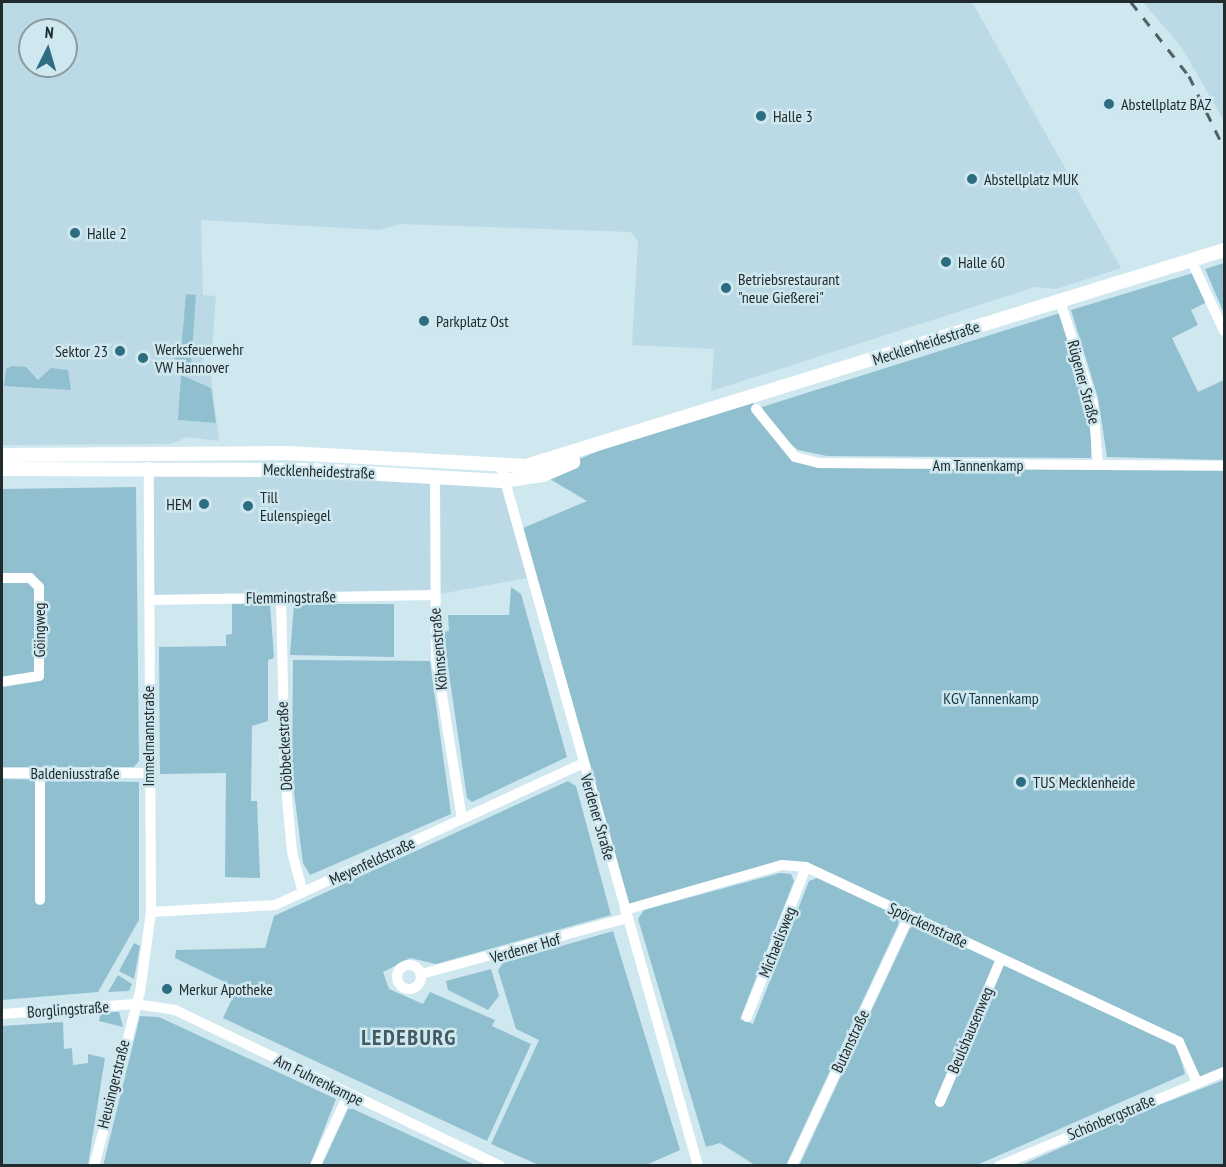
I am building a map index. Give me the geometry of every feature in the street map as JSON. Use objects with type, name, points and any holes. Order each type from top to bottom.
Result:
[{"type":"main road","name":"Mecklenheidestraße","points":[[2,455],[287,453],[501,467],[556,459],[1224,250]]},
{"type":"main road","name":"Mecklenheidestraße","points":[[2,469],[149,467],[267,469],[502,482],[543,475],[627,438]]},
{"type":"main road","points":[[267,469],[287,453]]},
{"type":"main road","points":[[138,454],[149,467]]},
{"type":"street","points":[[1191,260],[1224,331]]},
{"type":"street","name":"Rügener Straße","points":[[1060,301],[1093,404],[1098,465]]},
{"type":"street","name":"Am Tannenkamp","points":[[756,409],[795,457],[819,463],[1224,466]]},
{"type":"street","name":"Immelmannstraße","points":[[135,1004],[151,912],[148,773],[149,467]]},
{"type":"street","name":"Verdener Straße","points":[[501,467],[502,482],[698,1166]]},
{"type":"street","name":"Köhnsenstraße","points":[[435,477],[436,657],[462,819]]},
{"type":"street","name":"Göingweg","points":[[2,578],[30,578],[39,587],[39,676],[2,682]]},
{"type":"street","name":"Flemmingstraße","points":[[149,600],[434,596]]},
{"type":"street","name":"Döbbeckestraße","points":[[281,597],[285,776],[292,852],[303,893]]},
{"type":"street","name":"Meyenfeldstraße","points":[[151,912],[260,910],[303,893],[582,764]]},
{"type":"street","name":"Baldeniusstraße","points":[[2,773],[148,773]]},
{"type":"street","points":[[40,774],[40,900]]},
{"type":"street","name":"Spörckenstraße","points":[[626,914],[782,865],[806,867],[1179,1042],[1197,1082]]},
{"type":"street","name":"Michaelisweg","points":[[747,1017],[806,867]]},
{"type":"street","name":"Verdener Hof","points":[[421,974],[626,914]]},
{"type":"street","name":"Butanstraße","points":[[792,1166],[909,916]]},
{"type":"street","name":"Beulshausenweg","points":[[940,1102],[1001,959]]},
{"type":"street","name":"Borglingstraße","points":[[2,1014],[135,1004]]},
{"type":"street","name":"Am Fuhrenkampe","points":[[135,1004],[175,1010],[348,1095],[501,1166]]},
{"type":"street","name":"Heusingerstraße","points":[[94,1166],[135,1004]]},
{"type":"street","name":"Schönbergstraße","points":[[999,1166],[1224,1072]]},
{"type":"street","points":[[315,1166],[348,1095]]},
{"type":"shaded area","points":[[2,2],[972,2],[1121,268],[1056,289],[1035,287],[711,391],[714,349],[632,345],[638,241],[631,232],[401,224],[379,230],[201,220],[203,295],[216,296],[212,351],[204,351],[203,371],[211,376],[219,441],[187,437],[171,444],[2,445]]},
{"type":"shaded area","points":[[1143,2],[1224,2],[1224,121],[1182,48]]},
{"type":"shaded area","points":[[149,467],[502,481],[528,578],[434,595],[149,600]]},
{"type":"green space","points":[[1224,263],[1224,313],[1205,269]]},
{"type":"green space","points":[[1193,273],[1207,302],[1191,310],[1198,325],[1172,338],[1198,392],[1224,380],[1224,460],[1107,457],[1098,398],[1071,310]]},
{"type":"green space","points":[[186,294],[196,295],[191,366],[174,361],[174,351],[181,351]]},
{"type":"green space","points":[[1060,313],[1091,421],[1091,458],[827,456],[798,450],[773,430],[762,407]]},
{"type":"green space","points":[[12,366],[26,367],[38,380],[51,368],[68,370],[71,390],[4,386],[6,369]]},
{"type":"green space","points":[[181,375],[211,388],[216,423],[178,420]]},
{"type":"green space","name":"KGV Tannenkamp","points":[[752,398],[759,419],[795,457],[819,463],[1224,466],[1224,1072],[1197,1082],[1184,1046],[792,864],[625,910],[516,531],[587,501],[543,475],[628,438]]},
{"type":"green space","points":[[136,487],[139,761],[134,767],[2,767],[2,489]]},
{"type":"green space","points":[[511,587],[521,594],[567,757],[472,802],[467,798],[443,632],[449,631],[448,615],[509,615]]},
{"type":"green space","points":[[270,603],[274,658],[268,660],[268,721],[252,726],[251,801],[257,801],[260,878],[225,877],[226,773],[160,774],[159,647],[226,646],[226,635],[232,634],[232,604]]},
{"type":"green space","points":[[294,604],[394,604],[394,657],[290,655]]},
{"type":"green space","points":[[293,660],[430,661],[451,814],[310,875],[303,863],[292,776]]},
{"type":"green space","points":[[2,779],[139,782],[139,920],[98,992],[2,1000]]},
{"type":"green space","points":[[568,781],[576,786],[611,915],[436,964],[410,958],[383,972],[389,989],[423,1004],[430,992],[495,1020],[492,1026],[531,1044],[487,1141],[223,1018],[237,988],[175,958],[176,950],[265,948],[274,916]]},
{"type":"green space","points":[[780,873],[791,874],[794,881],[740,1019],[753,1024],[809,881],[817,878],[896,915],[899,923],[786,1165],[755,1165],[720,1143],[706,1147],[638,919],[644,910]]},
{"type":"green space","points":[[917,925],[1177,1046],[1185,1074],[977,1165],[799,1166],[910,928]]},
{"type":"green space","points":[[613,931],[680,1150],[646,1165],[539,1165],[491,1144],[539,1040],[516,1029],[498,970],[503,963]]},
{"type":"green space","points":[[134,943],[140,946],[134,979],[119,971]]},
{"type":"green space","points":[[491,969],[499,996],[488,1010],[448,990],[446,981]]},
{"type":"green space","points":[[118,975],[132,984],[129,991],[108,992]]},
{"type":"green space","points":[[101,1012],[119,1012],[123,1027],[99,1021]]},
{"type":"green space","points":[[140,1016],[159,1017],[336,1099],[310,1165],[103,1166]]},
{"type":"green space","points":[[63,1022],[64,1049],[72,1048],[73,1065],[88,1063],[88,1054],[105,1058],[88,1165],[2,1165],[2,1026]]},
{"type":"green space","points":[[1224,1080],[1224,1165],[1019,1166],[1159,1105]]},
{"type":"green space","points":[[348,1109],[353,1109],[475,1165],[322,1165]]},
{"type":"railway","points":[[1131,2],[1189,76],[1224,148]]},
{"type":"place","name":"Abstellplatz BAZ","points":[[1109,104]]},
{"type":"place","name":"Halle 3","points":[[761,116]]},
{"type":"place","name":"Abstellplatz MUK","points":[[972,179]]},
{"type":"place","name":"Halle 2","points":[[75,233]]},
{"type":"place","name":"Halle 60","points":[[946,262]]},
{"type":"place","name":"Betriebsrestaurant \"neue Gießerei\"","points":[[726,288]]},
{"type":"place","name":"Parkplatz Ost","points":[[424,321]]},
{"type":"place","name":"Sektor 23","points":[[120,351]]},
{"type":"place","name":"Werksfeuerwehr VW Hannover","points":[[143,358]]},
{"type":"place","name":"HEM","points":[[204,504]]},
{"type":"place","name":"Till Eulenspiegel","points":[[248,506]]},
{"type":"place","name":"TUS Mecklenheide","points":[[1021,782]]},
{"type":"place","name":"Merkur Apotheke","points":[[167,989]]},
{"type":"district","name":"LEDEBURG","points":[[409,1038]]}]
